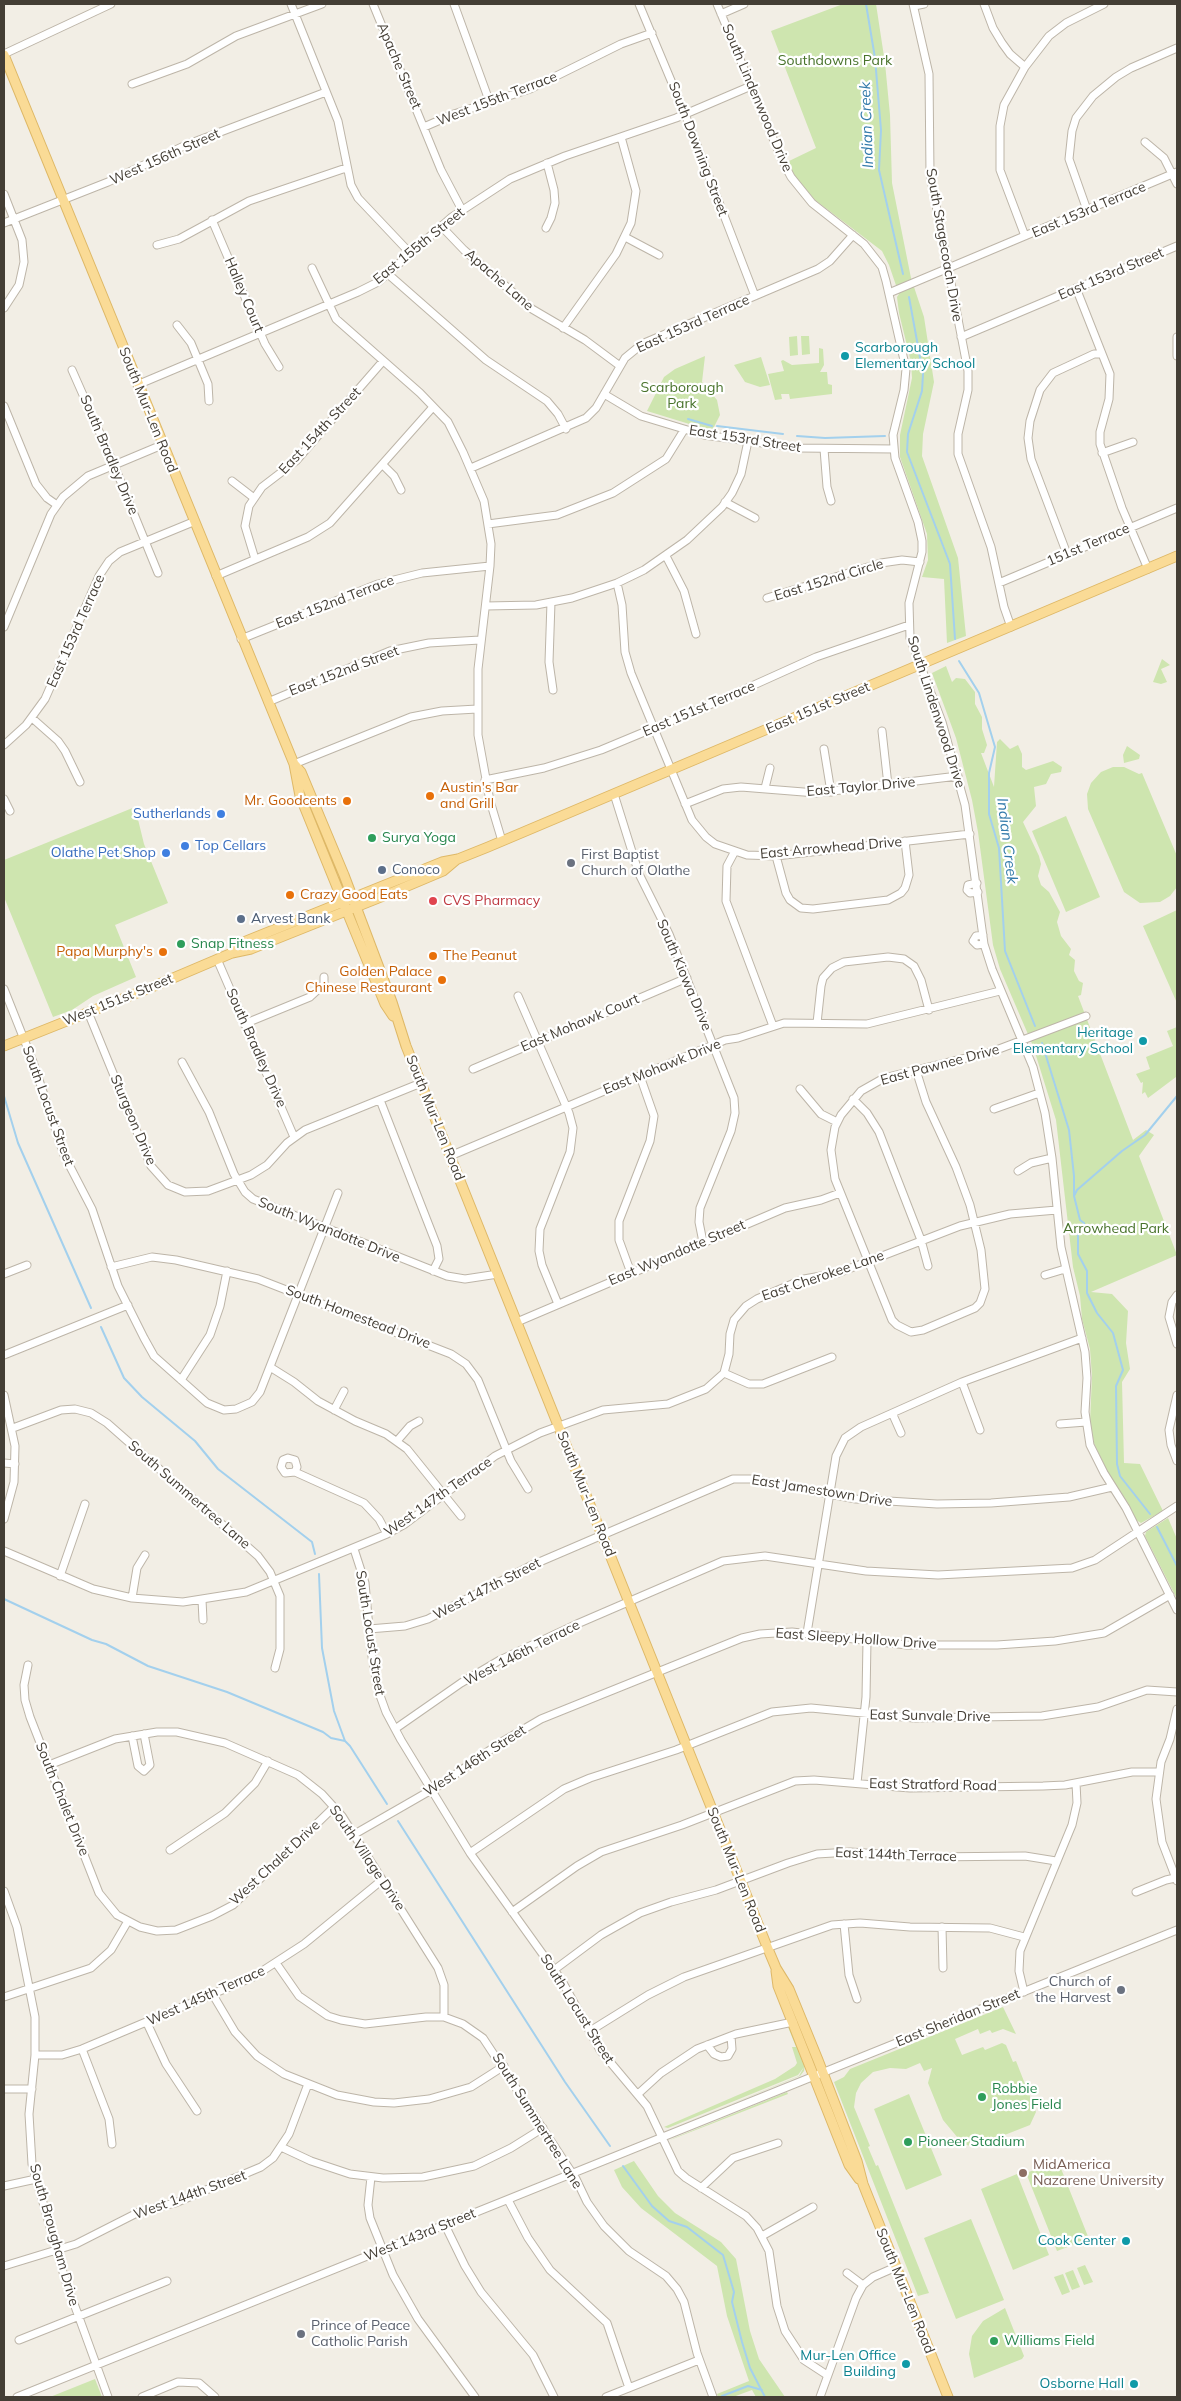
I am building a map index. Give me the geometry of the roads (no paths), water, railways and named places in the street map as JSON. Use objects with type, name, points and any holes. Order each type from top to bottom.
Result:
[{"type":"main road","name":"South Mur-Len Road","points":[[4,54],[193,522],[294,764],[298,788],[308,814],[350,904],[392,1002],[396,1020],[740,1882],[776,1968],[789,1989],[818,2075]]},
{"type":"main road","name":"East 151st Street","points":[[350,904],[444,870],[458,859],[1177,556]]},
{"type":"main road","name":"South Mur-Len Road","points":[[294,764],[301,772],[332,844],[350,904]]},
{"type":"main road","points":[[308,814],[314,815],[321,833],[332,844]]},
{"type":"main road","name":"West 151st Street","points":[[4,1046],[232,953],[251,949],[350,904]]},
{"type":"main road","name":"South Mur-Len Road","points":[[776,1968],[778,1986],[792,2022],[857,2161],[863,2184],[948,2397]]},
{"type":"street","points":[[4,54],[112,4]]},
{"type":"street","points":[[291,4],[338,120],[346,168],[351,185],[358,198],[410,253]]},
{"type":"street","points":[[132,84],[187,64],[236,36],[322,4]]},
{"type":"street","name":"Apache Street","points":[[373,4],[398,70],[441,170],[462,210]]},
{"type":"street","points":[[454,4],[490,102]]},
{"type":"street","name":"South Downing Street","points":[[639,4],[685,114],[754,296]]},
{"type":"street","name":"South Lindenwood Drive","points":[[717,4],[791,177],[812,203],[853,235],[874,255],[882,267],[906,376],[894,435],[896,465],[920,530],[922,552],[909,603],[908,626],[910,638],[942,722],[958,776],[970,834],[984,944],[1000,991],[1023,1041],[1037,1079],[1052,1158],[1065,1269],[1082,1338],[1087,1378],[1086,1422],[1090,1445],[1177,1610]]},
{"type":"street","points":[[721,14],[744,4]]},
{"type":"street","points":[[914,5],[924,4]]},
{"type":"street","points":[[984,4],[993,28],[1002,43],[1010,54],[1025,67]]},
{"type":"street","points":[[1025,236],[1005,188],[1000,170],[1000,126],[1004,105],[1025,67],[1049,36],[1066,23],[1104,4]]},
{"type":"street","name":"South Stagecoach Drive","points":[[914,5],[929,74],[930,174],[969,381],[958,434],[958,454],[991,547],[998,583],[1011,627]]},
{"type":"street","name":"West 155th Terrace","points":[[424,127],[552,80],[621,44],[652,33]]},
{"type":"street","points":[[1087,210],[1070,159],[1072,132],[1076,118],[1093,96],[1116,77],[1147,60],[1177,48]]},
{"type":"street","name":"East 155th Street","points":[[137,384],[358,292],[388,274],[440,226],[510,180],[547,163],[685,114],[751,86]]},
{"type":"street","name":"West 156th Street","points":[[4,223],[130,172],[186,145],[326,92]]},
{"type":"street","points":[[563,328],[616,254],[632,223],[636,190],[621,137]]},
{"type":"street","points":[[1145,142],[1164,158],[1175,173],[1177,184]]},
{"type":"street","points":[[546,228],[555,203],[554,190],[547,163]]},
{"type":"street","points":[[157,245],[179,239],[248,201],[346,168]]},
{"type":"street","name":"East 153rd Terrace","points":[[889,293],[1175,173]]},
{"type":"street","points":[[4,194],[22,240],[24,262],[19,285],[4,308]]},
{"type":"street","name":"Halley Court","points":[[212,220],[260,333],[279,367]]},
{"type":"street","name":"Apache Lane","points":[[440,226],[464,250],[521,300],[585,340],[620,366]]},
{"type":"street","name":"East 153rd Terrace","points":[[471,468],[566,428],[590,415],[620,366],[630,353],[642,344],[818,269],[830,261],[853,235]]},
{"type":"street","points":[[625,237],[659,255]]},
{"type":"street","name":"East 153rd Street","points":[[961,336],[1177,246]]},
{"type":"street","points":[[312,268],[328,304],[343,326],[434,407],[452,430],[471,468],[484,501],[491,544],[486,606],[480,640],[477,709],[480,752],[485,780],[502,841]]},
{"type":"street","points":[[388,274],[486,360],[547,401],[558,414],[566,428]]},
{"type":"street","points":[[1076,288],[1110,374],[1111,384],[1100,432],[1102,453],[1130,528],[1148,569]]},
{"type":"street","points":[[177,325],[188,337],[198,359],[208,384],[209,401]]},
{"type":"street","points":[[1177,336],[1177,356]]},
{"type":"street","points":[[1067,554],[1031,458],[1028,438],[1030,421],[1040,390],[1053,373],[1094,354],[1102,354]]},
{"type":"street","name":"East 154th Street","points":[[255,559],[245,526],[249,506],[254,498],[262,488],[296,461],[383,361]]},
{"type":"street","name":"South Bradley Drive","points":[[72,370],[114,465],[158,573]]},
{"type":"street","name":"East 153rd Street","points":[[604,394],[641,416],[684,430],[748,441],[824,449],[894,450]]},
{"type":"street","points":[[4,406],[36,484],[57,505]]},
{"type":"street","points":[[216,576],[308,537],[330,524],[434,407]]},
{"type":"street","points":[[488,524],[557,515],[613,493],[655,468],[666,459],[684,430]]},
{"type":"street","points":[[486,606],[551,602],[582,595],[617,583],[666,556],[699,530],[725,502],[741,474],[748,441]]},
{"type":"street","points":[[1102,453],[1133,442]]},
{"type":"street","points":[[4,627],[57,505],[80,481],[162,445]]},
{"type":"street","points":[[824,449],[831,501]]},
{"type":"street","points":[[383,465],[394,476],[401,490]]},
{"type":"street","points":[[232,481],[254,498]]},
{"type":"street","points":[[725,502],[755,518]]},
{"type":"street","name":"151st Terrace","points":[[998,583],[1177,508]]},
{"type":"street","name":"East 153rd Terrace","points":[[4,744],[32,718],[54,682],[102,572],[120,552],[193,522]]},
{"type":"street","points":[[666,556],[684,592],[696,634]]},
{"type":"street","name":"East 152nd Circle","points":[[767,598],[881,563],[902,560],[920,562]]},
{"type":"street","name":"East 152nd Terrace","points":[[241,639],[378,584],[422,572],[490,566]]},
{"type":"street","name":"East Arrowhead Drive","points":[[617,583],[622,605],[627,661],[652,729],[692,820],[706,837],[715,844],[747,855],[776,856],[970,834]]},
{"type":"street","points":[[551,602],[549,662],[553,690]]},
{"type":"street","name":"East 151st Terrace","points":[[485,780],[568,762],[652,729],[816,657],[908,626]]},
{"type":"street","name":"East 152nd Street","points":[[268,702],[390,651],[429,643],[480,640]]},
{"type":"street","points":[[294,764],[411,716],[442,711],[477,709]]},
{"type":"street","points":[[32,718],[58,741],[71,762],[80,782]]},
{"type":"street","points":[[882,731],[888,785]]},
{"type":"street","points":[[824,749],[831,792]]},
{"type":"street","points":[[765,788],[770,768]]},
{"type":"street","name":"East Taylor Drive","points":[[684,804],[723,789],[741,787],[804,793],[831,792],[958,776]]},
{"type":"street","name":"South Kiowa Drive","points":[[614,794],[639,874],[669,934],[732,1092],[735,1113],[731,1131],[700,1208],[699,1222],[704,1242]]},
{"type":"street","points":[[4,799],[10,811]]},
{"type":"street","points":[[776,856],[790,900],[801,908],[813,910],[888,900],[901,893],[905,888],[909,875],[906,841]]},
{"type":"street","points":[[735,851],[727,866],[726,901],[773,1026]]},
{"type":"street","name":"South Lindenwood Drive","points":[[977,883],[968,885],[966,890],[970,893],[978,892]]},
{"type":"street","name":"South Lindenwood Drive","points":[[983,935],[976,936],[973,942],[977,945],[984,944]]},
{"type":"street","points":[[817,1023],[821,986],[826,973],[844,962],[899,957],[914,966],[921,980],[929,1010]]},
{"type":"street","name":"South Bradley Drive","points":[[217,959],[294,1137]]},
{"type":"street","points":[[244,1024],[310,997],[324,984],[324,977]]},
{"type":"street","name":"East Mohawk Court","points":[[473,1069],[687,978]]},
{"type":"street","name":"East Mohawk Drive","points":[[450,1156],[713,1045],[773,1026],[794,1022],[867,1024],[1000,991]]},
{"type":"street","name":"South Locust Street","points":[[4,993],[24,1038],[41,1085],[57,1139],[92,1209],[111,1267],[149,1349],[181,1380],[215,1408],[236,1409],[245,1406],[257,1397],[324,1229]]},
{"type":"street","points":[[518,996],[566,1107],[572,1128],[572,1144],[543,1217],[539,1241],[542,1265],[558,1304]]},
{"type":"street","name":"Sturgeon Drive","points":[[88,1012],[147,1158],[157,1175],[175,1188],[191,1193],[208,1191],[238,1180],[267,1165],[294,1137],[314,1126],[421,1083]]},
{"type":"street","name":"East Pawnee Drive","points":[[916,1070],[926,1102],[960,1178],[974,1222],[984,1266],[986,1289],[975,1308],[923,1330],[905,1330],[892,1320],[833,1173],[831,1158],[832,1142],[838,1122],[853,1098],[875,1082],[916,1070],[991,1052],[1086,1016]]},
{"type":"street","name":"South Wyandotte Drive","points":[[182,1062],[200,1093],[238,1180],[245,1192],[257,1202],[433,1271],[465,1279],[498,1274]]},
{"type":"street","points":[[631,1273],[619,1240],[619,1221],[653,1130],[652,1106],[640,1076]]},
{"type":"street","points":[[800,1089],[821,1114],[838,1122]]},
{"type":"street","points":[[994,1110],[1040,1093]]},
{"type":"street","points":[[853,1098],[867,1113],[878,1132],[921,1240],[928,1266]]},
{"type":"street","points":[[380,1100],[437,1246],[439,1259],[433,1271]]},
{"type":"street","points":[[1018,1171],[1031,1163],[1052,1158]]},
{"type":"street","name":"East Wyandotte Street","points":[[517,1322],[785,1208],[821,1200],[840,1193]]},
{"type":"street","points":[[324,1229],[338,1194]]},
{"type":"street","name":"East Cherokee Lane","points":[[724,1373],[732,1325],[746,1306],[757,1299],[798,1281],[838,1273],[921,1240],[974,1222],[1010,1214],[1057,1210]]},
{"type":"street","name":"South Homestead Drive","points":[[111,1267],[152,1257],[227,1271],[258,1279],[442,1350],[460,1359],[478,1380],[506,1449],[528,1488]]},
{"type":"street","points":[[4,1274],[27,1264]]},
{"type":"street","points":[[1045,1275],[1065,1269]]},
{"type":"street","points":[[181,1380],[210,1335],[220,1306],[227,1271]]},
{"type":"street","points":[[1177,1295],[1172,1302],[1169,1317],[1177,1344]]},
{"type":"street","points":[[4,1355],[128,1305]]},
{"type":"street","points":[[807,1633],[836,1456],[845,1438],[861,1427],[962,1382],[1082,1338]]},
{"type":"street","points":[[558,1426],[604,1410],[653,1406],[677,1401],[706,1389],[724,1373],[749,1384],[763,1384],[832,1357]]},
{"type":"street","points":[[270,1367],[334,1410],[397,1441],[416,1458],[461,1516]]},
{"type":"street","points":[[962,1382],[980,1430]]},
{"type":"street","points":[[334,1410],[344,1391]]},
{"type":"street","points":[[4,1395],[13,1428],[15,1464],[14,1482],[4,1519]]},
{"type":"street","points":[[1177,1395],[1169,1430],[1171,1446],[1177,1461]]},
{"type":"street","name":"South Summertree Lane","points":[[13,1428],[53,1413],[70,1409],[86,1411],[98,1416],[258,1556],[267,1566],[274,1581],[281,1605],[280,1649],[275,1668]]},
{"type":"street","points":[[893,1414],[901,1433]]},
{"type":"street","points":[[397,1441],[410,1426],[418,1421]]},
{"type":"street","points":[[1060,1424],[1086,1422]]},
{"type":"street","name":"West 147th Terrace","points":[[4,1551],[60,1576],[106,1593],[132,1598],[168,1602],[202,1600],[246,1592],[387,1534],[405,1524],[506,1449],[558,1426]]},
{"type":"street","points":[[4,1463],[15,1464]]},
{"type":"street","points":[[294,1472],[358,1499],[373,1511],[387,1534]]},
{"type":"street","name":"East Jamestown Drive","points":[[602,1535],[733,1479],[751,1479],[829,1495],[904,1503],[973,1504],[1069,1497],[1112,1487]]},
{"type":"street","points":[[60,1576],[86,1504]]},
{"type":"street","name":"West 146th Terrace","points":[[395,1730],[461,1683],[500,1660],[708,1567],[737,1558],[771,1557],[866,1571],[938,1575],[1072,1568],[1095,1560],[1177,1506]]},
{"type":"street","name":"West 147th Street","points":[[369,1629],[405,1626],[428,1619],[499,1581],[602,1535]]},
{"type":"street","name":"South Locust Street","points":[[354,1549],[364,1583],[378,1690],[395,1730],[470,1853],[554,1970],[608,2061],[638,2094],[654,2118],[678,2171],[746,2216],[762,2236],[769,2250],[777,2306],[785,2331],[804,2360],[827,2375]]},
{"type":"street","points":[[132,1598],[137,1568],[145,1555]]},
{"type":"street","name":"East Sleepy Hollow Drive","points":[[657,1671],[742,1638],[779,1632],[807,1633],[907,1645],[997,1645],[1086,1637],[1116,1628],[1158,1600],[1170,1595]]},
{"type":"street","points":[[202,1600],[204,1620]]},
{"type":"street","points":[[857,1783],[864,1714],[866,1641]]},
{"type":"street","name":"South Chalet Drive","points":[[28,1665],[24,1685],[25,1700],[49,1766],[100,1892],[108,1906],[128,1921]]},
{"type":"street","name":"West 146th Street","points":[[353,1835],[432,1790],[500,1743],[534,1723],[657,1671]]},
{"type":"street","name":"East Sunvale Drive","points":[[686,1746],[764,1714],[786,1709],[810,1708],[864,1714],[945,1718],[1042,1716],[1098,1707],[1147,1690],[1177,1692]]},
{"type":"street","points":[[1136,1892],[1166,1880],[1176,1880],[1164,1850],[1156,1800],[1158,1772],[1170,1739],[1177,1709]]},
{"type":"street","name":"South Village Drive","points":[[49,1766],[105,1742],[144,1734],[166,1732],[193,1735],[225,1743],[306,1780],[334,1807],[438,1968],[444,1986],[444,2017]]},
{"type":"street","points":[[132,1736],[138,1766],[144,1771],[150,1765],[144,1734]]},
{"type":"street","points":[[470,1853],[564,1789],[686,1746]]},
{"type":"street","points":[[170,1850],[225,1813],[255,1783],[268,1761]]},
{"type":"street","name":"East Stratford Road","points":[[512,1912],[577,1866],[601,1852],[713,1813],[795,1781],[814,1780],[927,1788],[1043,1786],[1076,1783],[1132,1772],[1158,1772]]},
{"type":"street","points":[[1024,1992],[1019,1964],[1024,1937],[1075,1814],[1076,1783]]},
{"type":"street","name":"West Chalet Drive","points":[[128,1921],[146,1929],[163,1931],[186,1927],[221,1912],[245,1896],[334,1807]]},
{"type":"street","name":"East 144th Terrace","points":[[554,1970],[602,1935],[640,1913],[740,1882],[800,1858],[834,1852],[928,1857],[1025,1856],[1056,1862]]},
{"type":"street","name":"West 145th Terrace","points":[[35,2055],[62,2054],[82,2049],[213,1995],[276,1964],[304,1944],[382,1880]]},
{"type":"street","name":"South Brougham Drive","points":[[4,1891],[17,1927],[35,2017],[35,2055],[29,2132],[36,2179],[56,2252],[108,2397]]},
{"type":"street","points":[[4,1997],[82,1971],[100,1961],[110,1950],[128,1921]]},
{"type":"street","points":[[590,2031],[668,1984],[709,1968],[768,1949],[813,1930],[844,1924],[990,1928],[1024,1937]]},
{"type":"street","points":[[844,1924],[849,1976],[858,2000]]},
{"type":"street","points":[[942,1927],[943,1968]]},
{"type":"street","name":"East Sheridan Street","points":[[818,2075],[1177,1930]]},
{"type":"street","name":"South Summertree Lane","points":[[276,1964],[299,1996],[316,2009],[341,2020],[365,2024],[426,2017],[444,2017],[474,2031],[492,2048],[572,2174],[587,2202],[604,2226],[629,2251],[666,2276],[678,2289],[684,2302],[699,2360],[713,2397]]},
{"type":"street","points":[[213,1995],[226,2019],[245,2045],[270,2066],[308,2084],[357,2100],[394,2103],[438,2097],[471,2087],[504,2066]]},
{"type":"street","points":[[638,2094],[677,2061],[707,2045],[730,2036],[792,2022]]},
{"type":"street","points":[[147,2023],[166,2064],[197,2110]]},
{"type":"street","points":[[707,2045],[714,2054],[721,2057],[728,2056],[732,2049],[730,2036]]},
{"type":"street","points":[[82,2049],[109,2119],[112,2144]]},
{"type":"street","name":"West 143rd Street","points":[[17,2397],[818,2075]]},
{"type":"street","name":"West 144th Street","points":[[4,2266],[56,2252],[94,2236],[139,2212],[175,2203],[253,2172],[269,2161],[282,2147],[289,2134],[308,2084]]},
{"type":"street","points":[[4,2089],[32,2089]]},
{"type":"street","points":[[282,2147],[330,2168],[371,2177],[422,2178],[457,2171],[492,2158],[543,2128]]},
{"type":"street","points":[[702,2188],[733,2158],[778,2143]]},
{"type":"street","points":[[371,2177],[368,2210],[393,2275],[418,2320],[475,2397]]},
{"type":"street","points":[[4,2186],[36,2179]]},
{"type":"street","points":[[508,2200],[528,2238],[550,2270],[607,2323],[629,2388]]},
{"type":"street","points":[[762,2236],[813,2208]]},
{"type":"street","points":[[445,2225],[465,2266],[481,2292],[534,2355],[554,2397]]},
{"type":"street","points":[[820,2397],[856,2298],[863,2286],[873,2278],[896,2267]]},
{"type":"street","points":[[847,2273],[863,2286]]},
{"type":"street","points":[[19,2340],[167,2281]]},
{"type":"street","points":[[606,2397],[699,2360]]},
{"type":"street","points":[[142,2397],[178,2382],[199,2383],[215,2397]]},
{"type":"waterway","name":"Indian Creek","points":[[866,4],[875,58],[881,130],[879,170],[903,274]]},
{"type":"waterway","name":"Indian Creek","points":[[909,297],[923,374],[922,391],[908,434],[907,452],[950,564],[955,639]]},
{"type":"waterway","points":[[688,419],[712,426]]},
{"type":"waterway","points":[[717,426],[783,434]]},
{"type":"waterway","points":[[797,436],[825,438],[885,436]]},
{"type":"waterway","name":"Indian Creek","points":[[959,661],[979,693],[995,747],[989,773],[989,814],[999,848],[1005,951],[1035,1026]]},
{"type":"waterway","name":"Indian Creek","points":[[1042,1043],[1069,1130],[1074,1176],[1074,1196],[1080,1220],[1084,1223],[1084,1227],[1078,1235],[1078,1254],[1087,1271],[1087,1293],[1097,1313],[1113,1333],[1123,1370],[1116,1386],[1117,1464],[1120,1476],[1150,1514]]},
{"type":"waterway","points":[[4,1096],[18,1143],[91,1308]]},
{"type":"waterway","points":[[1074,1196],[1077,1190],[1122,1151],[1145,1135],[1177,1096]]},
{"type":"waterway","points":[[101,1327],[124,1378],[142,1397],[195,1441],[218,1469],[312,1542],[315,1554]]},
{"type":"waterway","name":"Indian Creek","points":[[1157,1527],[1177,1566]]},
{"type":"waterway","points":[[319,1574],[322,1648],[334,1711],[345,1741]]},
{"type":"waterway","points":[[4,1599],[92,1640],[106,1644],[148,1666],[227,1692],[323,1732],[331,1738],[345,1741],[387,1804]]},
{"type":"waterway","points":[[398,1821],[565,2082],[610,2146]]},
{"type":"waterway","points":[[623,2166],[652,2206],[669,2221],[687,2227],[723,2255],[734,2292],[732,2302],[742,2342],[750,2368],[765,2397]]},
{"type":"waterway","points":[[722,2396],[748,2386],[762,2390]]},
{"type":"place","name":"Scarborough Elementary School","points":[[845,356]]},
{"type":"place","name":"Austin's Bar and Grill","points":[[430,796]]},
{"type":"place","name":"Mr. Goodcents","points":[[347,801]]},
{"type":"place","name":"Sutherlands","points":[[221,814]]},
{"type":"place","name":"Surya Yoga","points":[[372,838]]},
{"type":"place","name":"Top Cellars","points":[[185,846]]},
{"type":"place","name":"Olathe Pet Shop","points":[[166,853]]},
{"type":"place","name":"First Baptist Church of Olathe","points":[[571,863]]},
{"type":"place","name":"Conoco","points":[[382,870]]},
{"type":"place","name":"Crazy Good Eats","points":[[290,895]]},
{"type":"place","name":"CVS Pharmacy","points":[[433,901]]},
{"type":"place","name":"Arvest Bank","points":[[241,919]]},
{"type":"place","name":"Snap Fitness","points":[[181,944]]},
{"type":"place","name":"Papa Murphy's","points":[[163,952]]},
{"type":"place","name":"The Peanut","points":[[433,956]]},
{"type":"place","name":"Golden Palace Chinese Restaurant","points":[[442,980]]},
{"type":"place","name":"Heritage Elementary School","points":[[1143,1041]]},
{"type":"place","name":"Church of the Harvest","points":[[1121,1990]]},
{"type":"place","name":"Robbie Jones Field","points":[[982,2097]]},
{"type":"place","name":"Pioneer Stadium","points":[[908,2142]]},
{"type":"place","name":"MidAmerica Nazarene University","points":[[1023,2173]]},
{"type":"place","name":"Cook Center","points":[[1126,2241]]},
{"type":"place","name":"Prince of Peace Catholic Parish","points":[[301,2334]]},
{"type":"place","name":"Williams Field","points":[[994,2341]]},
{"type":"place","name":"Mur-Len Office Building","points":[[906,2364]]},
{"type":"place","name":"Osborne Hall","points":[[1134,2384]]},
{"type":"park label","name":"Southdowns Park","points":[[835,61]]},
{"type":"park label","name":"Scarborough Park","points":[[682,396]]},
{"type":"park label","name":"Arrowhead Park","points":[[1116,1229]]}]
